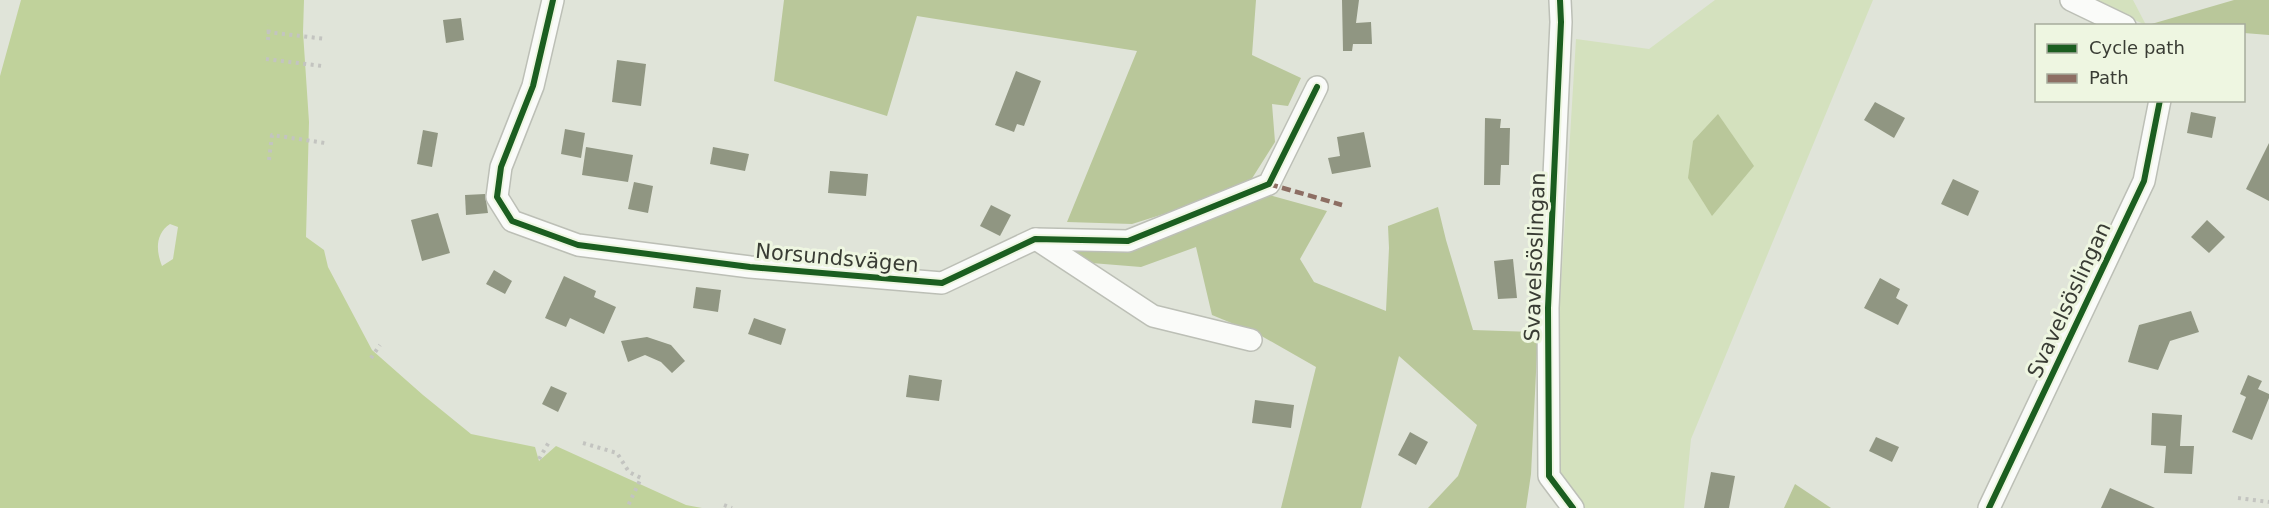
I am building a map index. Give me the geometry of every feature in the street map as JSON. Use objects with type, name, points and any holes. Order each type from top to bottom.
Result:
[{"type":"street","name":"Norsundsvägen","points":[[553,0],[533,86],[501,167],[496,197],[512,221],[578,245],[750,267],[942,283],[1035,238],[1128,241],[1269,184],[1317,87]]},
{"type":"street","name":"Svavelsöslingan","points":[[1560,0],[1561,22],[1548,308],[1549,476],[1573,508]]},
{"type":"street","points":[[2071,0],[2121,24]]},
{"type":"street","name":"Svavelsöslingan","points":[[1989,508],[2144,181],[2160,102]]},
{"type":"street","points":[[1035,238],[1153,316],[1251,340]]},
{"type":"path","points":[[268,40],[269,25]]},
{"type":"path","points":[[267,32],[326,39]]},
{"type":"path","points":[[266,59],[322,66]]},
{"type":"path","points":[[269,160],[272,135],[325,143]]},
{"type":"path","points":[[371,358],[380,345]]},
{"type":"path","points":[[539,459],[549,442]]},
{"type":"path","points":[[583,443],[616,453],[629,472],[641,478],[627,508]]},
{"type":"path","points":[[2238,498],[2269,502]]},
{"type":"path","points":[[724,505],[731,508]]},
{"type":"shaded area","points":[[21,0],[304,0],[303,32],[309,122],[306,237],[324,250],[328,267],[372,350],[471,434],[535,447],[539,461],[556,446],[686,505],[702,508],[0,508],[0,76]],"holes":[[[170,224],[178,227],[173,259],[162,266],[158,249],[159,238]]]},
{"type":"shaded area","points":[[784,0],[1256,0],[1252,55],[1301,78],[1288,106],[1272,104],[1275,142],[1251,180],[1202,202],[1132,224],[1067,222],[1137,51],[917,16],[887,116],[774,81]]},
{"type":"shaded area","points":[[1715,0],[1873,0],[1691,439],[1684,508],[1580,508],[1562,479],[1553,415],[1576,39],[1649,49]]},
{"type":"shaded area","points":[[2089,0],[2133,0],[2144,24]]},
{"type":"shaded area","points":[[2234,0],[2269,0],[2269,35],[2245,33],[2245,24],[2151,24]]},
{"type":"shaded area","points":[[1718,114],[1754,166],[1712,216],[1688,178],[1693,141]]},
{"type":"shaded area","points":[[1262,193],[1327,211],[1300,259],[1314,282],[1386,311],[1388,226],[1438,207],[1473,330],[1538,332],[1531,474],[1526,508],[1428,508],[1458,476],[1477,425],[1399,356],[1361,508],[1281,508],[1316,367],[1258,334],[1212,315],[1196,247],[1141,267],[1079,262],[1064,246],[1136,249]]},
{"type":"shaded area","points":[[1795,484],[1831,508],[1784,508]]},
{"type":"building","points":[[1342,0],[1359,0],[1356,23],[1371,22],[1372,44],[1353,44],[1352,51],[1343,51]]},
{"type":"building","points":[[461,18],[464,40],[446,43],[443,20]]},
{"type":"building","points":[[617,60],[646,64],[641,106],[612,102]]},
{"type":"building","points":[[1016,71],[1041,81],[1024,126],[1017,124],[1014,132],[995,125]]},
{"type":"building","points":[[1875,102],[1905,118],[1894,138],[1864,120]]},
{"type":"building","points":[[2191,112],[2216,117],[2212,138],[2187,133]]},
{"type":"building","points":[[1485,118],[1501,119],[1500,128],[1510,128],[1509,165],[1501,165],[1500,185],[1484,185]]},
{"type":"building","points":[[565,129],[585,133],[581,158],[561,154]]},
{"type":"building","points":[[423,130],[438,133],[432,167],[417,164]]},
{"type":"building","points":[[1364,132],[1371,167],[1332,174],[1328,158],[1340,156],[1337,137]]},
{"type":"building","points":[[2269,143],[2269,201],[2246,189]]},
{"type":"building","points":[[586,147],[633,155],[628,182],[582,175]]},
{"type":"building","points":[[713,147],[749,154],[745,171],[710,164]]},
{"type":"building","points":[[830,171],[868,174],[866,196],[828,193]]},
{"type":"building","points":[[1953,179],[1979,191],[1968,216],[1941,204]]},
{"type":"building","points":[[634,182],[653,186],[648,213],[628,209]]},
{"type":"building","points":[[485,194],[488,213],[466,215],[465,195]]},
{"type":"building","points":[[991,205],[1011,215],[1000,236],[980,226]]},
{"type":"building","points":[[438,213],[450,253],[422,261],[411,220]]},
{"type":"building","points":[[2207,220],[2225,237],[2209,253],[2191,237]]},
{"type":"building","points":[[1513,259],[1517,298],[1498,299],[1494,261]]},
{"type":"building","points":[[494,270],[512,281],[505,294],[486,284]]},
{"type":"building","points":[[564,276],[596,291],[594,297],[616,307],[604,334],[570,318],[566,327],[545,318]]},
{"type":"building","points":[[1880,278],[1900,289],[1896,298],[1908,305],[1898,325],[1864,308]]},
{"type":"building","points":[[696,287],[721,290],[718,312],[693,308]]},
{"type":"building","points":[[2191,311],[2199,332],[2170,341],[2158,370],[2128,362],[2139,325]]},
{"type":"building","points":[[754,318],[786,329],[781,345],[748,334]]},
{"type":"building","points":[[647,337],[671,345],[685,361],[672,373],[661,362],[645,355],[628,362],[621,341]]},
{"type":"building","points":[[909,375],[942,380],[939,401],[906,397]]},
{"type":"building","points":[[2248,375],[2262,381],[2258,389],[2269,394],[2252,440],[2232,432],[2246,397],[2240,394]]},
{"type":"building","points":[[551,386],[567,393],[558,412],[542,404]]},
{"type":"building","points":[[1255,400],[1294,405],[1291,428],[1252,423]]},
{"type":"building","points":[[2152,413],[2182,415],[2180,446],[2194,446],[2192,474],[2164,473],[2166,446],[2151,445]]},
{"type":"building","points":[[1410,432],[1428,442],[1416,465],[1398,455]]},
{"type":"building","points":[[1876,437],[1899,447],[1892,462],[1869,451]]},
{"type":"building","points":[[1711,472],[1735,476],[1729,508],[1704,508]]},
{"type":"building","points":[[2110,488],[2155,508],[2101,508]]},
{"type":"marked path","points":[[1269,184],[1342,205]]},
{"type":"cycle path","points":[[553,0],[533,86],[501,167],[497,197],[512,221],[578,245],[750,267],[942,283],[1035,239],[1128,241],[1269,184],[1317,87]]},
{"type":"cycle path","points":[[1560,0],[1561,22],[1548,308],[1549,476],[1573,508]]},
{"type":"cycle path","points":[[1989,508],[2144,181],[2160,102]]}]
